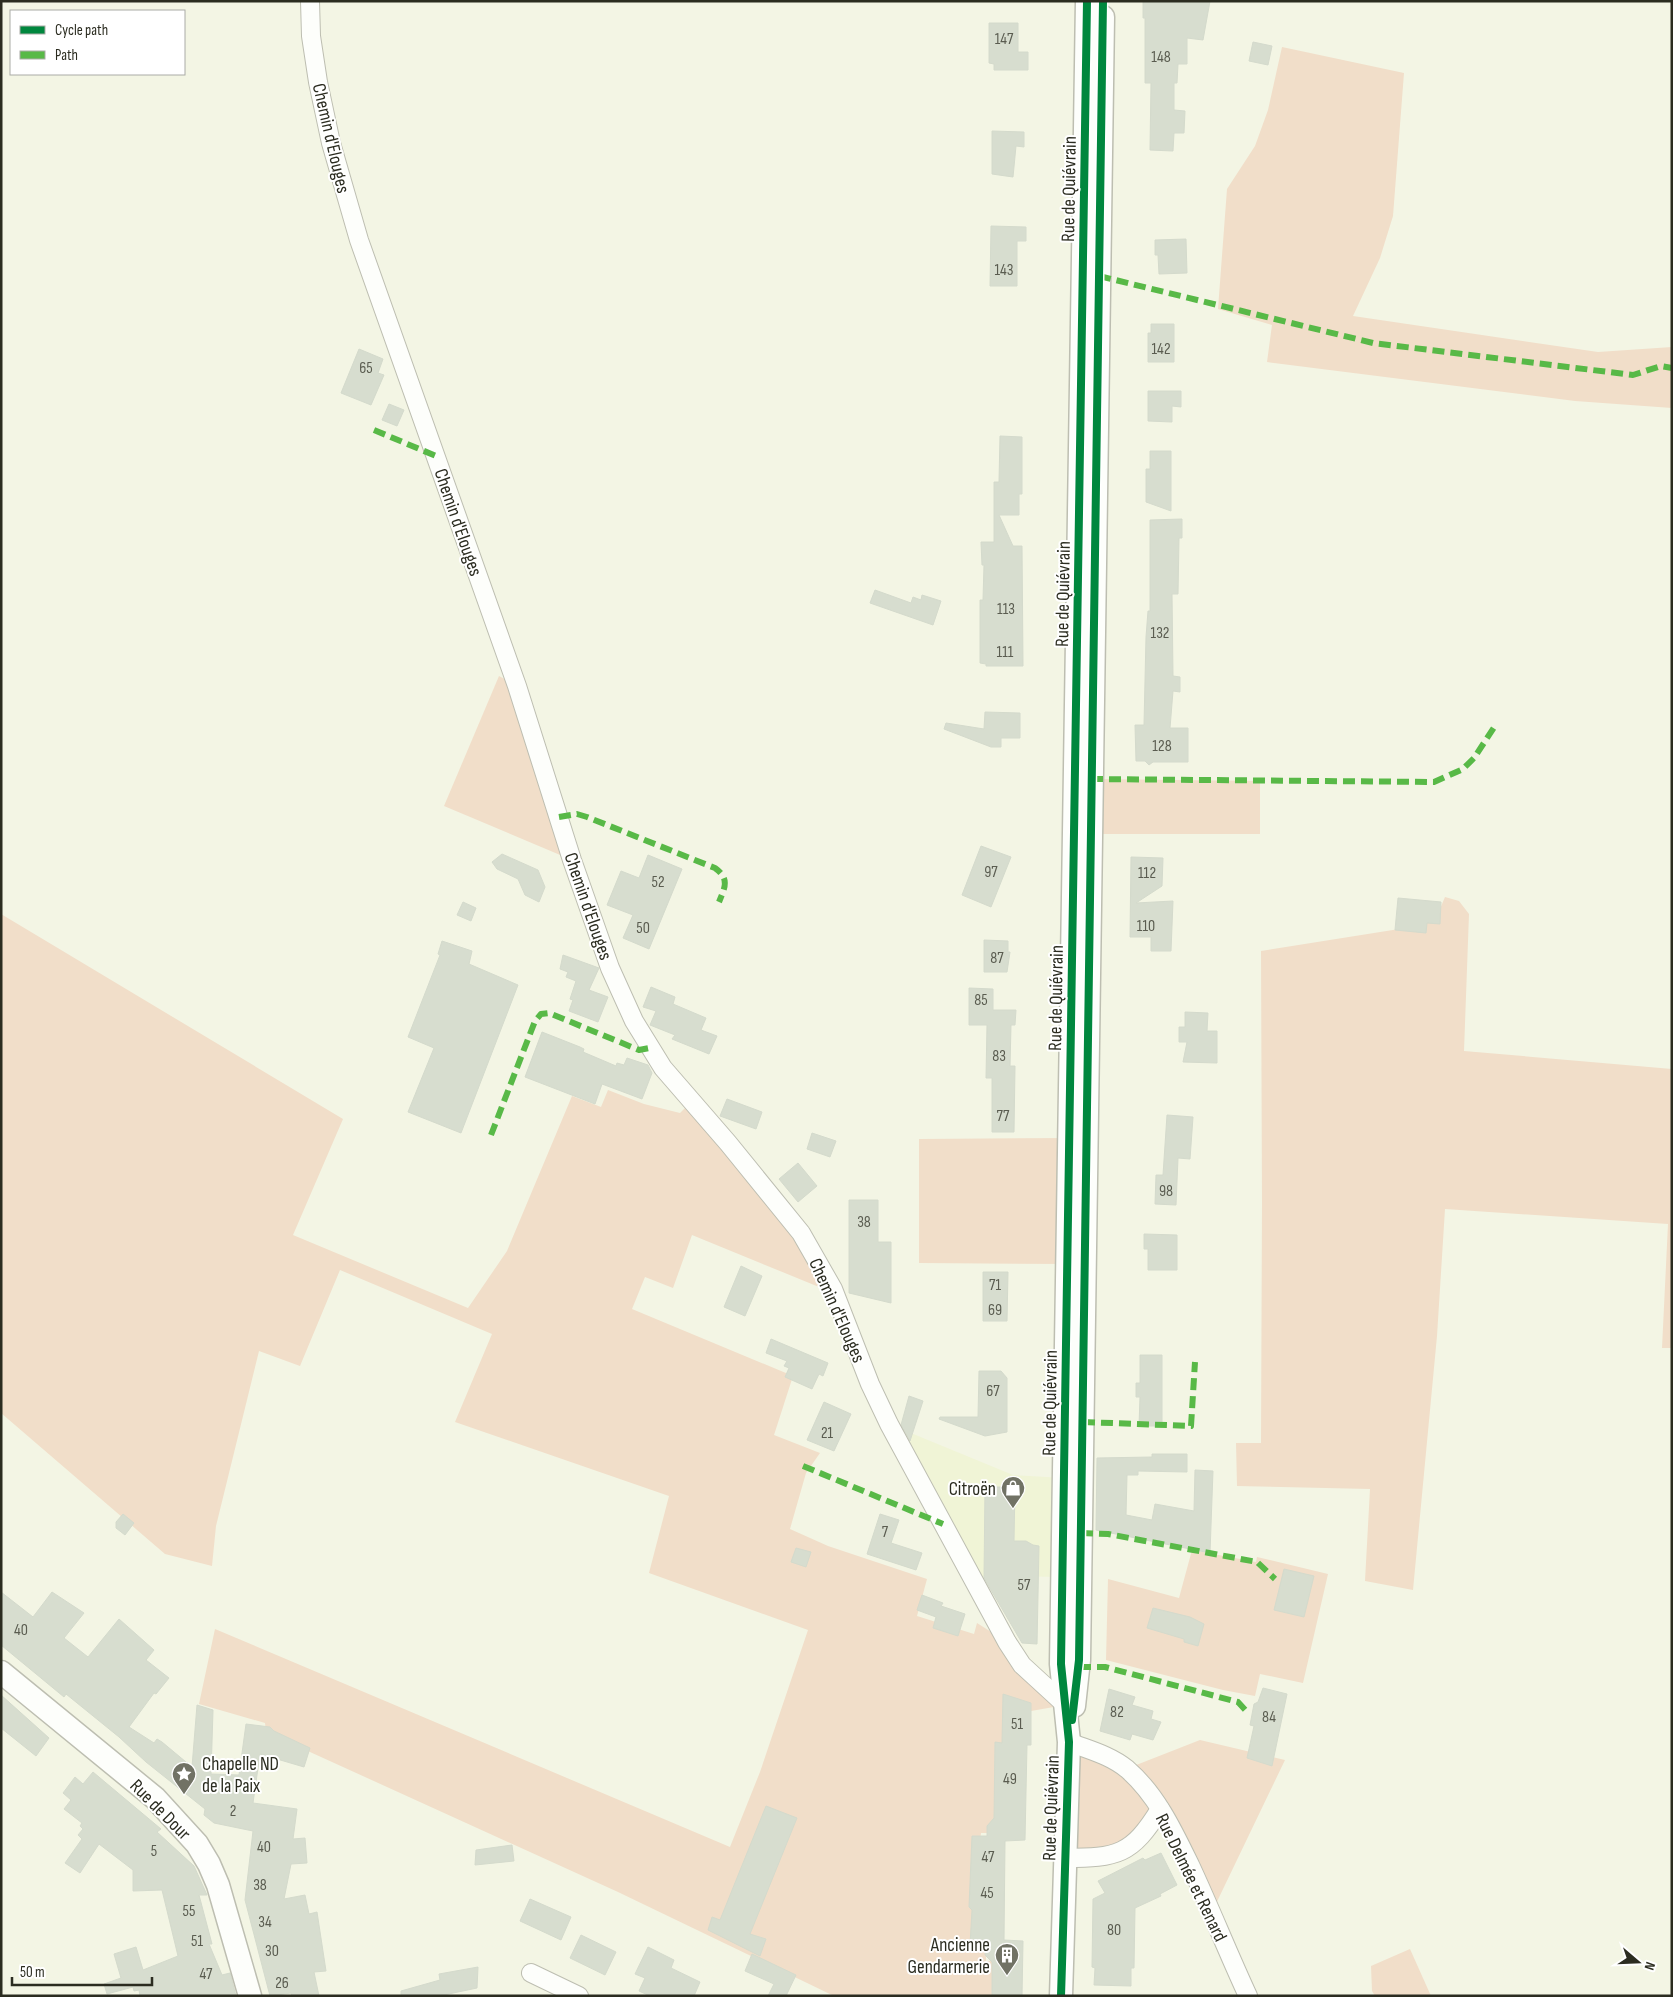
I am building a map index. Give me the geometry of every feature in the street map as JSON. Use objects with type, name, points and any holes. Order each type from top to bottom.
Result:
[{"type":"main road","name":"Rue de Quiévrain","points":[[1061,1996],[1069,1742],[1069,1709],[1061,1655],[1087,1]]},
{"type":"main road","name":"Rue de Quiévrain","points":[[1069,1709],[1079,1667],[1103,1]]},
{"type":"main road","name":"Rue de Dour","points":[[1,1672],[155,1798],[197,1844],[209,1864],[218,1885],[250,1996]]},
{"type":"street","name":"Chemin d'Elouges","points":[[310,1],[311,36],[320,91],[338,171],[358,240],[517,686],[572,860],[620,992],[634,1021],[663,1068],[728,1143],[801,1233],[833,1289],[889,1424],[1007,1642],[1022,1664],[1069,1709]]},
{"type":"street","name":"Rue Delmée et Renard","points":[[1069,1742],[1110,1758],[1126,1769],[1140,1782],[1160,1809],[1171,1826],[1212,1912],[1248,1996]]},
{"type":"street","points":[[1065,1858],[1099,1858],[1125,1850],[1132,1846],[1147,1830],[1160,1809]]},
{"type":"street","points":[[531,1973],[579,1996]]},
{"type":"shaded area","points":[[1282,47],[1404,73],[1393,216],[1380,258],[1353,316],[1598,352],[1672,347],[1672,408],[1575,401],[1267,362],[1272,325],[1218,309],[1227,189],[1255,146],[1268,110]]},
{"type":"shaded area","points":[[499,676],[517,686],[572,860],[444,806]]},
{"type":"shaded area","points":[[1091,779],[1260,781],[1260,834],[1091,834]]},
{"type":"shaded area","points":[[1445,897],[1459,901],[1469,914],[1464,1051],[1672,1069],[1672,1348],[1662,1348],[1668,1224],[1445,1209],[1437,1336],[1413,1590],[1365,1581],[1370,1489],[1237,1486],[1236,1443],[1261,1443],[1261,951],[1418,926],[1437,916]]},
{"type":"shaded area","points":[[1,914],[343,1119],[293,1235],[468,1308],[507,1251],[572,1096],[601,1107],[608,1090],[644,1104],[680,1113],[691,1102],[833,1289],[819,1287],[692,1235],[673,1288],[645,1277],[632,1309],[793,1376],[774,1435],[820,1453],[806,1473],[790,1529],[828,1546],[927,1579],[917,1616],[974,1634],[977,1623],[1007,1642],[1065,1705],[1031,1711],[1004,1750],[996,1833],[981,1833],[980,1841],[972,1842],[972,1949],[986,1949],[986,1961],[993,1961],[993,1996],[834,1996],[618,1892],[266,1732],[265,1723],[199,1704],[215,1629],[730,1847],[760,1772],[808,1630],[649,1573],[669,1496],[455,1422],[492,1334],[340,1270],[300,1366],[259,1351],[216,1526],[212,1566],[165,1554],[1,1413]]},
{"type":"shaded area","points":[[1069,1138],[1068,1264],[919,1263],[919,1139]]},
{"type":"shaded area","points":[[889,1424],[1013,1475],[1064,1478],[1063,1577],[996,1576],[973,1580]]},
{"type":"shaded area","points":[[1192,1550],[1256,1562],[1257,1557],[1328,1574],[1303,1683],[1260,1674],[1255,1696],[1223,1690],[1106,1660],[1108,1579],[1179,1598]]},
{"type":"shaded area","points":[[1200,1740],[1285,1760],[1212,1912],[1160,1809],[1132,1846],[1065,1858],[1069,1742],[1126,1769]]},
{"type":"shaded area","points":[[1410,1949],[1431,1996],[1375,1996],[1372,1991],[1371,1966]]},
{"type":"building","points":[[1143,1],[1210,1],[1203,40],[1187,38],[1187,64],[1178,64],[1177,83],[1174,83],[1174,110],[1185,111],[1184,133],[1174,133],[1173,151],[1150,150],[1151,83],[1145,83],[1145,18],[1143,18]]},
{"type":"building","points":[[989,23],[1018,23],[1018,52],[1028,52],[1028,70],[994,70],[994,64],[989,63]]},
{"type":"building","points":[[1253,42],[1272,46],[1268,65],[1249,61]]},
{"type":"building","points":[[992,131],[1024,132],[1024,147],[1016,146],[1013,177],[992,174]]},
{"type":"building","points":[[991,226],[1026,227],[1026,241],[1017,241],[1017,286],[990,286]]},
{"type":"building","points":[[1186,239],[1187,273],[1159,274],[1158,255],[1155,255],[1155,240]]},
{"type":"building","points":[[1151,324],[1174,324],[1174,362],[1148,362],[1148,333],[1151,333]]},
{"type":"building","points":[[359,349],[383,359],[378,373],[384,375],[371,405],[341,393]]},
{"type":"building","points":[[1148,391],[1181,391],[1181,407],[1172,406],[1172,422],[1148,421]]},
{"type":"building","points":[[389,404],[404,410],[397,426],[382,420]]},
{"type":"building","points":[[1000,436],[1022,437],[1022,494],[1019,494],[1019,515],[999,515],[1013,546],[1022,546],[1023,666],[986,666],[986,664],[980,663],[980,600],[983,600],[984,565],[982,565],[981,542],[994,542],[994,482],[999,482]]},
{"type":"building","points":[[1150,451],[1171,451],[1171,511],[1146,502],[1146,469],[1150,469]]},
{"type":"building","points":[[1182,519],[1182,538],[1179,538],[1178,594],[1172,594],[1173,676],[1180,677],[1180,692],[1173,691],[1170,728],[1188,728],[1188,762],[1153,762],[1149,765],[1145,761],[1136,761],[1135,725],[1144,725],[1146,637],[1148,611],[1150,611],[1150,520]]},
{"type":"building","points":[[875,590],[911,603],[913,597],[921,600],[922,595],[941,601],[933,625],[870,603]]},
{"type":"building","points":[[985,712],[1020,713],[1020,738],[1001,738],[1001,747],[991,747],[944,729],[946,723],[984,729]]},
{"type":"building","points":[[981,846],[1011,857],[991,907],[962,895]]},
{"type":"building","points":[[502,854],[538,870],[545,887],[539,902],[525,895],[518,879],[497,869],[492,862]]},
{"type":"building","points":[[648,855],[682,869],[649,949],[623,938],[633,915],[607,905],[621,871],[639,878]]},
{"type":"building","points":[[1131,857],[1163,858],[1162,886],[1136,903],[1173,901],[1171,951],[1151,951],[1151,937],[1130,937]]},
{"type":"building","points":[[1398,898],[1441,902],[1440,924],[1427,923],[1426,933],[1395,930]]},
{"type":"building","points":[[463,902],[476,908],[471,921],[457,915]]},
{"type":"building","points":[[984,940],[1008,941],[1008,952],[1010,952],[1007,972],[984,972]]},
{"type":"building","points":[[442,941],[472,951],[469,964],[518,985],[461,1133],[408,1112],[434,1048],[408,1037],[440,955],[438,954]]},
{"type":"building","points":[[563,955],[599,968],[589,990],[608,997],[598,1022],[569,1011],[573,1000],[570,999],[576,981],[566,977],[568,972],[560,969]]},
{"type":"building","points":[[651,987],[675,997],[673,1004],[706,1018],[701,1030],[717,1036],[709,1054],[672,1039],[675,1035],[650,1025],[656,1011],[643,1007]]},
{"type":"building","points":[[969,988],[993,989],[993,1010],[1016,1010],[1015,1025],[1011,1025],[1010,1066],[1015,1066],[1014,1132],[992,1132],[992,1078],[986,1078],[987,1025],[969,1025]]},
{"type":"building","points":[[1185,1012],[1208,1013],[1207,1031],[1217,1031],[1217,1063],[1183,1062],[1187,1042],[1179,1042],[1179,1027],[1185,1027]]},
{"type":"building","points":[[542,1032],[580,1047],[584,1049],[583,1052],[616,1066],[617,1063],[624,1065],[627,1058],[648,1065],[652,1073],[642,1099],[602,1084],[595,1104],[525,1077]]},
{"type":"building","points":[[727,1099],[762,1112],[756,1129],[720,1116]]},
{"type":"building","points":[[1167,1115],[1193,1117],[1190,1159],[1178,1158],[1176,1205],[1155,1204],[1156,1175],[1163,1175]]},
{"type":"building","points":[[812,1133],[836,1141],[830,1157],[807,1149]]},
{"type":"building","points":[[798,1163],[817,1186],[798,1202],[779,1179]]},
{"type":"building","points":[[849,1200],[878,1200],[878,1242],[891,1242],[891,1303],[849,1293]]},
{"type":"building","points":[[1144,1234],[1177,1235],[1177,1270],[1148,1270],[1148,1249],[1144,1249]]},
{"type":"building","points":[[741,1266],[762,1276],[745,1316],[724,1307]]},
{"type":"building","points":[[983,1272],[1008,1272],[1007,1321],[983,1321]]},
{"type":"building","points":[[771,1339],[828,1363],[823,1376],[819,1374],[812,1389],[785,1377],[789,1368],[784,1366],[787,1361],[766,1353]]},
{"type":"building","points":[[1140,1355],[1162,1355],[1162,1426],[1139,1426],[1140,1397],[1136,1397],[1136,1383],[1140,1383]]},
{"type":"building","points":[[979,1371],[1001,1371],[1007,1378],[1007,1432],[985,1436],[939,1419],[940,1417],[978,1417]]},
{"type":"building","points":[[909,1396],[923,1401],[910,1441],[901,1425]]},
{"type":"building","points":[[824,1402],[851,1414],[834,1451],[807,1440]]},
{"type":"building","points":[[1152,1454],[1187,1454],[1187,1472],[1138,1471],[1138,1475],[1127,1475],[1126,1515],[1152,1520],[1155,1504],[1194,1511],[1195,1470],[1213,1471],[1210,1553],[1096,1530],[1097,1458],[1152,1457]]},
{"type":"building","points":[[985,1487],[1015,1487],[1014,1541],[1026,1541],[1039,1546],[1037,1644],[1022,1643],[984,1578]]},
{"type":"building","points":[[123,1514],[134,1523],[125,1535],[116,1528],[116,1522]]},
{"type":"building","points":[[880,1514],[899,1520],[891,1543],[922,1553],[916,1570],[867,1554]]},
{"type":"building","points":[[796,1548],[811,1552],[806,1567],[791,1562]]},
{"type":"building","points":[[1284,1569],[1314,1576],[1304,1617],[1274,1610]]},
{"type":"building","points":[[1,1592],[33,1617],[52,1592],[84,1613],[64,1638],[88,1657],[119,1619],[154,1650],[146,1660],[169,1678],[156,1694],[154,1693],[129,1727],[154,1743],[157,1739],[162,1742],[192,1767],[197,1705],[213,1710],[211,1774],[239,1775],[246,1724],[270,1727],[274,1731],[310,1748],[304,1767],[260,1754],[253,1803],[297,1809],[293,1839],[305,1838],[307,1863],[291,1864],[284,1899],[305,1895],[309,1914],[317,1912],[326,1971],[314,1972],[319,1996],[292,1996],[291,1993],[270,1996],[245,1900],[253,1831],[214,1823],[204,1815],[205,1809],[146,1762],[119,1737],[66,1694],[64,1697],[1,1645]]},
{"type":"building","points":[[922,1595],[943,1603],[941,1606],[965,1614],[958,1636],[933,1628],[936,1617],[917,1610]]},
{"type":"building","points":[[1153,1608],[1190,1617],[1204,1624],[1198,1646],[1184,1642],[1184,1639],[1147,1628]]},
{"type":"building","points":[[1263,1688],[1287,1694],[1272,1766],[1247,1758],[1254,1726],[1250,1725],[1254,1704],[1258,1702]]},
{"type":"building","points":[[1109,1689],[1135,1697],[1132,1705],[1153,1711],[1151,1719],[1161,1722],[1153,1740],[1132,1734],[1130,1740],[1100,1731]]},
{"type":"building","points":[[1003,1694],[1031,1703],[1031,1745],[1027,1745],[1025,1840],[1005,1841],[1004,1940],[1023,1941],[1022,1996],[992,1996],[992,1962],[985,1955],[985,1945],[970,1945],[972,1910],[969,1907],[972,1836],[987,1836],[987,1826],[994,1818],[995,1742],[1002,1743]]},
{"type":"building","points":[[1,1695],[49,1738],[36,1756],[1,1728]]},
{"type":"building","points":[[93,1772],[161,1829],[157,1832],[194,1866],[207,1895],[199,1895],[212,1944],[209,1944],[222,1975],[230,1973],[236,1996],[140,1996],[139,1990],[134,1991],[133,1987],[107,1994],[104,1984],[121,1978],[114,1954],[136,1947],[143,1970],[178,1956],[162,1890],[133,1891],[133,1870],[99,1844],[80,1873],[65,1863],[82,1839],[78,1835],[83,1829],[80,1826],[82,1823],[64,1809],[71,1800],[63,1793],[75,1777],[83,1784]]},
{"type":"building","points":[[766,1806],[797,1818],[750,1934],[766,1939],[760,1956],[708,1930],[712,1917],[720,1920]]},
{"type":"building","points":[[512,1845],[514,1861],[475,1865],[476,1850]]},
{"type":"building","points":[[1161,1853],[1177,1885],[1160,1894],[1161,1896],[1135,1908],[1134,1968],[1131,1968],[1131,1986],[1094,1985],[1095,1968],[1092,1967],[1093,1899],[1105,1893],[1098,1881],[1143,1858],[1145,1860]]},
{"type":"building","points":[[530,1899],[571,1917],[561,1940],[520,1921]]},
{"type":"building","points":[[581,1935],[616,1952],[605,1975],[570,1958]]},
{"type":"building","points":[[648,1947],[674,1960],[671,1968],[700,1982],[694,1996],[650,1996],[639,1991],[645,1978],[635,1974]]},
{"type":"building","points":[[752,1954],[796,1975],[786,1996],[768,1996],[774,1984],[745,1971]]},
{"type":"building","points":[[478,1967],[477,1988],[439,1996],[401,1996],[401,1991],[440,1980],[439,1974]]},
{"type":"marked path","points":[[1099,276],[1373,343],[1633,375],[1661,366],[1672,368]]},
{"type":"marked path","points":[[374,430],[436,456]]},
{"type":"marked path","points":[[1091,779],[1434,782],[1463,769],[1474,758],[1495,726]]},
{"type":"marked path","points":[[559,817],[577,814],[587,817],[715,868],[723,876],[725,884],[719,902]]},
{"type":"marked path","points":[[491,1135],[535,1021],[541,1014],[549,1013],[639,1050],[649,1048]]},
{"type":"marked path","points":[[1083,1422],[1191,1426],[1195,1362]]},
{"type":"marked path","points":[[803,1466],[943,1524]]},
{"type":"marked path","points":[[1081,1533],[1108,1534],[1257,1562],[1275,1579]]},
{"type":"marked path","points":[[1079,1667],[1105,1667],[1238,1702],[1249,1714]]},
{"type":"cycle path","points":[[1061,1996],[1069,1742],[1061,1664],[1087,1]]},
{"type":"cycle path","points":[[1072,1720],[1079,1660],[1103,1]]},
{"type":"place","name":"Citroën","points":[[1013,1509]]},
{"type":"place","name":"Chapelle ND de la Paix","points":[[184,1795]]},
{"type":"place","name":"Ancienne Gendarmerie","points":[[1007,1976]]}]
